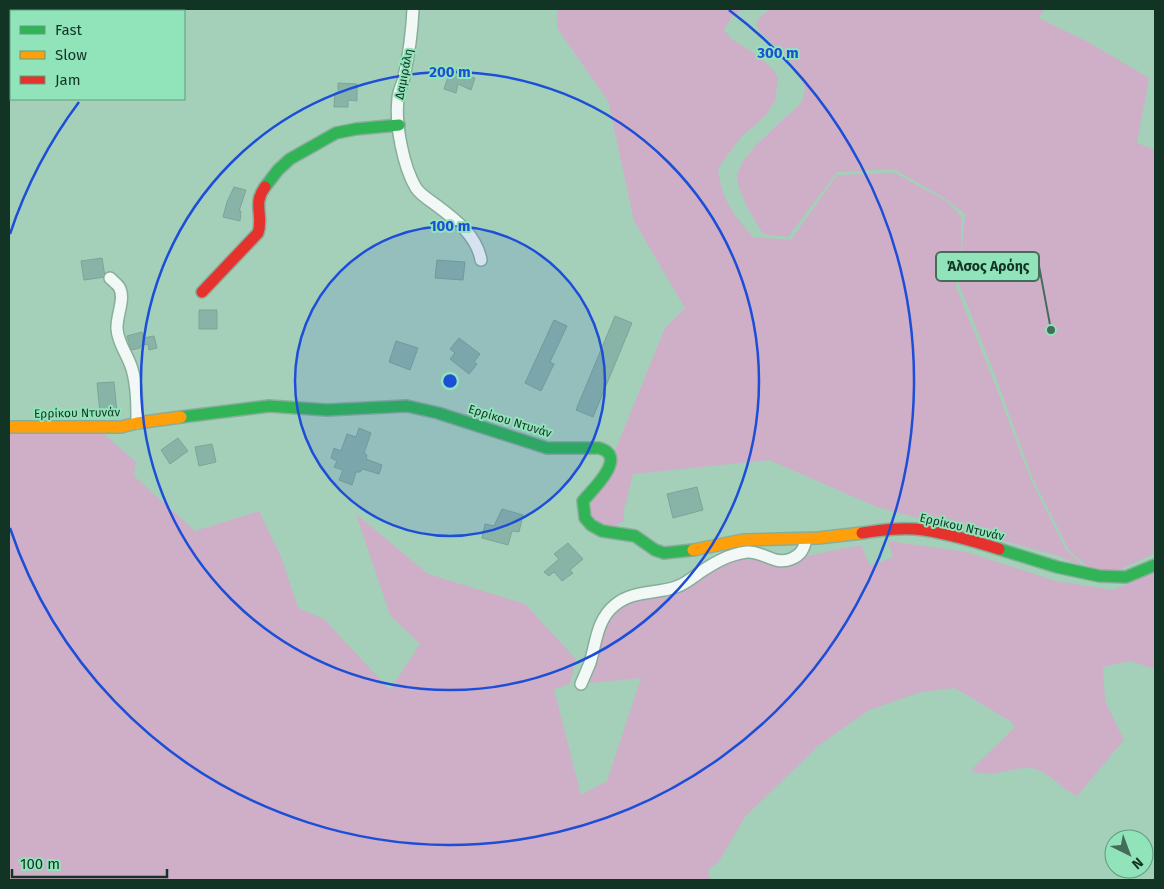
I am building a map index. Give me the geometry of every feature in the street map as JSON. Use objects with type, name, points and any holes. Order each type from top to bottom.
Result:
[{"type":"street","name":"Δαμιράλη","points":[[413,9],[411,38],[404,79],[398,98],[399,125],[404,154],[416,188],[471,236],[478,248],[481,260]]},
{"type":"street","points":[[202,292],[258,233],[261,225],[258,208],[259,196],[285,163],[336,134],[356,129],[399,125]]},
{"type":"street","points":[[110,278],[119,287],[121,302],[117,330],[135,382],[137,423]]},
{"type":"street","name":"Ερρίκου Ντυνάν","points":[[9,428],[121,427],[137,423],[269,406],[328,410],[373,406],[407,406],[438,413],[547,448],[595,447],[606,450],[611,456],[611,462],[604,475],[583,501],[585,518],[591,525],[602,531],[640,538],[658,552],[674,552],[743,540],[806,539],[890,529],[922,530],[977,542],[1057,566],[1099,576],[1126,577],[1155,565]]},
{"type":"street","points":[[582,684],[598,630],[605,616],[614,605],[640,593],[680,585],[713,564],[731,556],[751,552],[770,559],[790,560],[804,549],[806,539]]},
{"type":"shaded area","points":[[557,9],[742,9],[731,18],[724,30],[733,40],[754,53],[773,69],[778,78],[775,101],[765,116],[741,137],[718,168],[725,198],[753,237],[791,240],[837,175],[895,173],[946,201],[961,216],[961,246],[956,287],[1030,478],[1066,550],[1084,567],[1056,555],[877,507],[769,460],[633,474],[624,510],[624,521],[610,528],[594,523],[587,506],[615,451],[665,328],[685,308],[634,221],[608,101],[557,28]]},
{"type":"shaded area","points":[[771,9],[1044,9],[1039,18],[1090,43],[1149,78],[1137,143],[1155,150],[1155,553],[1117,571],[1089,568],[1069,550],[1032,477],[959,284],[965,214],[946,199],[894,169],[837,172],[788,237],[763,234],[748,209],[739,188],[737,175],[743,161],[756,145],[802,102],[805,89],[799,73],[787,57],[759,31],[756,23],[762,15]]},
{"type":"shaded area","points":[[9,432],[104,434],[136,462],[134,476],[195,531],[259,511],[282,559],[298,608],[324,619],[390,690],[420,644],[390,615],[356,514],[428,574],[525,604],[576,659],[570,684],[554,689],[581,795],[607,781],[641,678],[590,683],[607,622],[625,604],[740,558],[751,558],[782,567],[792,565],[806,556],[861,545],[870,566],[893,557],[888,541],[966,552],[1056,581],[1113,590],[1155,572],[1155,669],[1130,661],[1103,667],[1105,701],[1124,740],[1077,796],[1037,769],[1023,768],[985,774],[971,770],[1015,727],[1010,721],[955,688],[921,692],[869,710],[818,746],[745,817],[719,861],[708,870],[710,880],[9,880]]},
{"type":"building","points":[[451,68],[461,71],[460,77],[463,78],[464,75],[475,78],[471,90],[458,84],[456,93],[444,89]]},
{"type":"building","points":[[338,83],[357,84],[357,101],[348,100],[348,107],[334,107]]},
{"type":"building","points":[[234,187],[246,190],[239,211],[241,211],[240,221],[223,217]]},
{"type":"building","points":[[102,258],[105,277],[84,280],[81,261]]},
{"type":"building","points":[[437,260],[465,262],[463,280],[435,278]]},
{"type":"building","points":[[199,310],[217,310],[217,329],[199,329]]},
{"type":"building","points":[[615,316],[632,323],[593,417],[576,410]]},
{"type":"building","points":[[554,320],[567,326],[550,362],[554,364],[541,391],[525,383]]},
{"type":"building","points":[[142,332],[143,338],[154,336],[157,348],[149,350],[148,344],[131,350],[127,336]]},
{"type":"building","points":[[459,338],[480,354],[474,362],[477,364],[469,374],[450,359],[455,353],[450,349]]},
{"type":"building","points":[[396,341],[418,348],[410,370],[389,362]]},
{"type":"building","points":[[114,382],[117,412],[100,413],[97,383]]},
{"type":"building","points":[[359,428],[371,433],[364,453],[367,455],[366,459],[382,465],[379,474],[363,469],[360,472],[356,472],[352,485],[339,480],[343,470],[334,467],[337,461],[331,458],[334,448],[341,451],[347,434],[356,437]]},
{"type":"building","points":[[178,438],[188,451],[170,464],[161,450]]},
{"type":"building","points":[[212,444],[216,462],[199,466],[195,447]]},
{"type":"building","points":[[697,487],[703,510],[673,518],[667,494]]},
{"type":"building","points":[[502,509],[523,515],[519,532],[512,531],[508,545],[482,538],[485,524],[494,526]]},
{"type":"building","points":[[568,543],[583,559],[570,570],[573,573],[562,581],[554,572],[549,576],[544,572],[559,559],[554,554]]},
{"type":"traffic: fast","points":[[265,187],[278,170],[290,159],[336,133],[399,125]]},
{"type":"traffic: fast","points":[[181,417],[269,406],[327,410],[407,406],[438,413],[547,448],[599,448],[607,452],[611,458],[606,473],[583,501],[585,518],[591,525],[602,531],[635,536],[655,550],[664,553],[693,550]]},
{"type":"traffic: fast","points":[[999,549],[1057,567],[1099,576],[1126,577],[1155,565]]},
{"type":"traffic: slow","points":[[9,427],[121,427],[181,417]]},
{"type":"traffic: slow","points":[[693,550],[743,540],[818,538],[862,533]]},
{"type":"traffic: jam","points":[[202,292],[258,233],[260,221],[259,199],[265,187]]},
{"type":"traffic: jam","points":[[862,533],[916,529],[962,538],[999,549]]},
{"type":"place","name":"Άλσος Αρόης","points":[[1051,330]]}]
